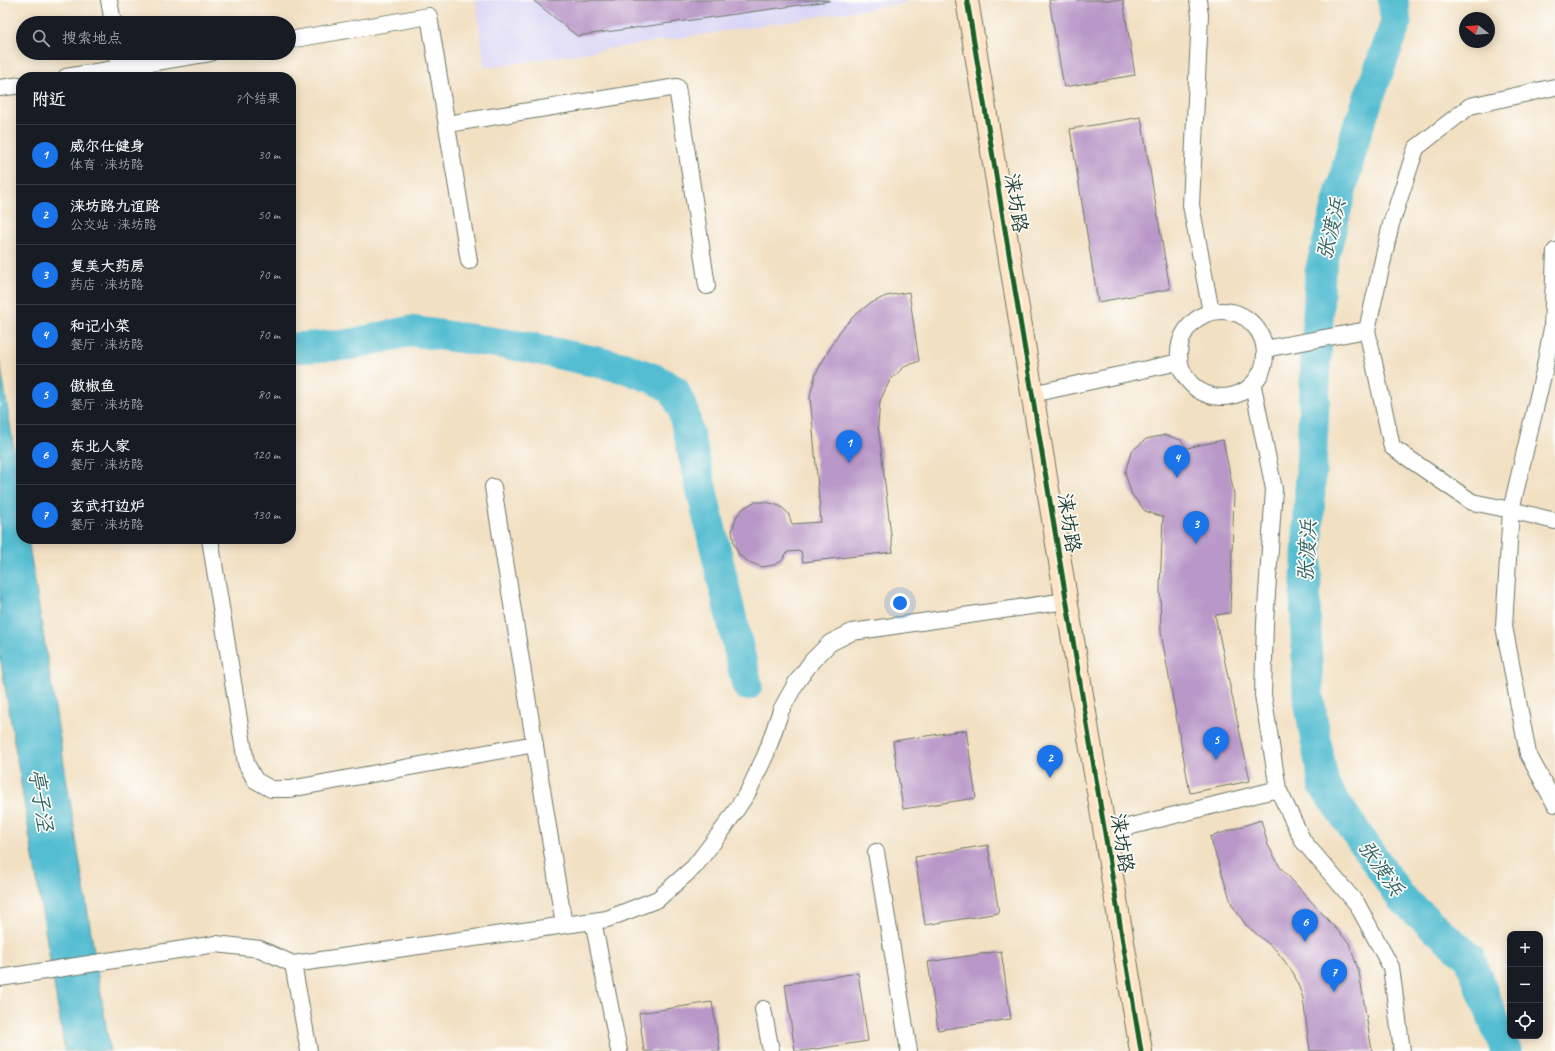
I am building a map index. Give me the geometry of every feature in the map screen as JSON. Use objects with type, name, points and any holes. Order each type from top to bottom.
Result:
[{"type":"street","name":"涞坊路","points":[[967,0],[1140,1051]]},
{"type":"lane","points":[[109,0],[112,16]]},
{"type":"lane","points":[[1198,0],[1200,15],[1191,205],[1211,312]]},
{"type":"lane","points":[[296,39],[429,16],[469,261]]},
{"type":"lane","points":[[91,72],[162,60]]},
{"type":"lane","points":[[0,88],[16,86]]},
{"type":"lane","points":[[447,124],[677,87],[707,286]]},
{"type":"lane","points":[[1555,87],[1470,106],[1416,148],[1391,224],[1367,330],[1392,447],[1472,502],[1555,521]]},
{"type":"lane","points":[[1553,794],[1528,754],[1504,626],[1511,510],[1550,372],[1555,252]]},
{"type":"lane","points":[[1226,311],[1240,314],[1253,323],[1262,335],[1265,349],[1265,362],[1261,375],[1253,386],[1242,394],[1229,397],[1215,398],[1202,393],[1191,386],[1183,374],[1179,362],[1179,348],[1182,336],[1190,325],[1200,317],[1211,312],[1226,311]]},
{"type":"lane","points":[[1265,349],[1367,330]]},
{"type":"lane","points":[[1032,394],[1179,362]]},
{"type":"lane","points":[[1253,386],[1274,489],[1264,623],[1263,695],[1278,789],[1303,841],[1357,904],[1391,968],[1402,1051]]},
{"type":"lane","points":[[493,487],[564,925]]},
{"type":"lane","points":[[211,544],[246,763],[255,780],[271,789],[290,790],[535,744]]},
{"type":"lane","points":[[0,978],[216,944],[260,949],[294,964],[607,919],[658,899],[694,867],[724,828],[748,792],[766,754],[781,710],[796,683],[812,661],[830,643],[852,632],[1066,601]]},
{"type":"lane","points":[[1104,833],[1278,789]]},
{"type":"lane","points":[[876,852],[909,1051]]},
{"type":"lane","points":[[593,921],[619,1051]]},
{"type":"lane","points":[[294,964],[309,1051]]},
{"type":"lane","points":[[764,1009],[771,1051]]},
{"type":"shaded area","points":[[476,0],[906,0],[906,3],[485,68]]},
{"type":"water","name":"亭子泾","points":[[0,362],[16,462],[16,544],[29,544],[110,1051],[65,1051],[0,656]]},
{"type":"building","points":[[533,0],[829,0],[829,1],[577,36]]},
{"type":"building","points":[[1049,0],[1123,0],[1135,75],[1064,87]]},
{"type":"building","points":[[1141,117],[1170,289],[1098,302],[1070,129]]},
{"type":"building","points":[[909,292],[919,361],[904,367],[890,380],[880,401],[878,424],[893,552],[803,562],[801,551],[787,552],[782,561],[774,565],[762,567],[749,562],[739,555],[734,544],[732,531],[736,517],[744,508],[754,502],[766,502],[780,506],[788,513],[792,524],[821,522],[810,396],[816,373],[840,331],[854,316],[869,304],[886,296]]},
{"type":"building","points":[[1165,435],[1181,440],[1187,448],[1223,440],[1234,494],[1230,613],[1215,615],[1250,781],[1190,793],[1161,633],[1160,588],[1163,517],[1145,511],[1132,495],[1125,473],[1131,452],[1146,439]]},
{"type":"building","points":[[966,730],[976,798],[903,809],[893,741]]},
{"type":"building","points":[[1261,820],[1268,845],[1280,867],[1349,943],[1359,972],[1372,1051],[1310,1051],[1303,998],[1294,974],[1277,951],[1246,925],[1232,905],[1210,837]]},
{"type":"building","points":[[988,845],[999,913],[925,925],[915,857]]},
{"type":"building","points":[[1001,951],[1011,1019],[938,1030],[928,962]]},
{"type":"building","points":[[858,973],[868,1041],[795,1051],[785,984]]},
{"type":"building","points":[[712,1002],[720,1051],[644,1051],[639,1013]]},
{"type":"waterway","name":"张渡浜","points":[[1393,0],[1396,23],[1356,133],[1320,272],[1305,601],[1308,695],[1324,786],[1402,899],[1469,957],[1506,1051]]},
{"type":"waterway","points":[[296,348],[347,345],[411,331],[527,347],[625,368],[657,380],[674,390],[683,410],[747,685]]},
{"type":"cycle path","points":[[967,0],[1141,1051]]},
{"type":"place","name":"威尔仕健身","points":[[849,463]]},
{"type":"place","name":"和记小菜","points":[[1177,478]]},
{"type":"place","name":"复美大药房","points":[[1196,544]]},
{"type":"place","name":"傲椒鱼","points":[[1216,760]]},
{"type":"place","name":"涞坊路九谊路","points":[[1050,778]]},
{"type":"place","name":"东北人家","points":[[1305,942]]},
{"type":"place","name":"玄武打边炉","points":[[1334,992]]}]
